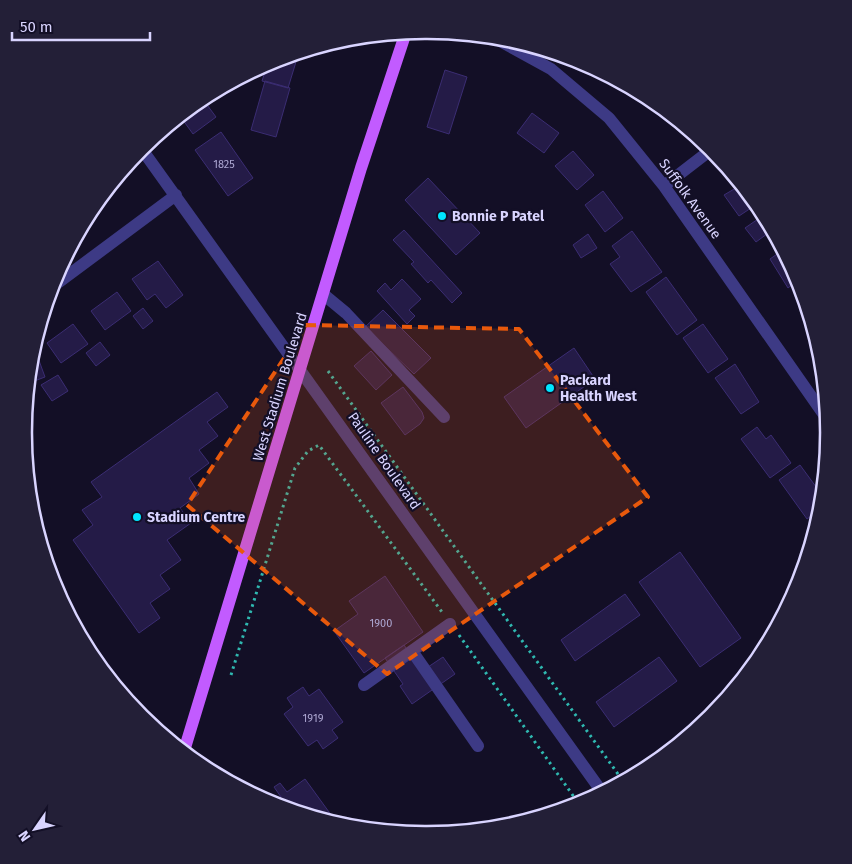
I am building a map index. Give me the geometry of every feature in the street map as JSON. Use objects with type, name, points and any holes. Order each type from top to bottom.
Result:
[{"type":"main road","name":"West Stadium Boulevard","points":[[186,744],[302,369],[361,168],[404,39]]},
{"type":"street","name":"Suffolk Avenue","points":[[514,49],[551,69],[609,118],[664,186],[819,408]]},
{"type":"street","name":"Pauline Boulevard","points":[[147,155],[302,369],[459,595],[598,786]]},
{"type":"street","points":[[664,186],[705,155]]},
{"type":"street","points":[[62,280],[176,195]]},
{"type":"street","points":[[323,294],[346,313],[444,417]]},
{"type":"street","points":[[364,685],[450,624]]},
{"type":"street","points":[[412,651],[478,746]]},
{"type":"path","points":[[328,371],[619,775]]},
{"type":"path","points":[[335,395],[339,387]]},
{"type":"path","points":[[231,676],[295,468],[308,451],[319,445],[573,797]]},
{"type":"highlighted area","points":[[306,325],[519,329],[648,497],[387,674],[187,505]]},
{"type":"building","points":[[296,60],[288,88],[262,81],[265,73]]},
{"type":"building","points":[[445,70],[467,77],[449,134],[427,127]]},
{"type":"building","points":[[265,81],[290,88],[276,137],[251,130]]},
{"type":"building","points":[[207,105],[216,117],[193,134],[184,122]]},
{"type":"building","points":[[532,113],[559,133],[544,153],[517,133]]},
{"type":"building","points":[[221,132],[253,178],[228,196],[195,150]]},
{"type":"building","points":[[573,151],[594,175],[577,190],[555,166]]},
{"type":"building","name":"Bonnie P Patel","points":[[428,178],[480,233],[456,255],[405,200]]},
{"type":"building","points":[[735,188],[750,209],[739,216],[724,195]]},
{"type":"building","points":[[603,191],[623,218],[605,232],[585,205]]},
{"type":"building","points":[[757,220],[767,234],[756,242],[745,228]]},
{"type":"building","points":[[404,230],[462,293],[452,303],[431,280],[428,283],[411,264],[414,262],[393,240]]},
{"type":"building","points":[[632,231],[662,272],[631,292],[610,264],[620,257],[612,246]]},
{"type":"building","points":[[588,234],[597,248],[581,258],[573,245]]},
{"type":"building","points":[[777,254],[792,285],[788,288],[770,259]]},
{"type":"building","points":[[158,261],[183,295],[166,308],[155,294],[147,300],[132,279]]},
{"type":"building","points":[[666,277],[697,320],[677,335],[646,292]]},
{"type":"building","points":[[402,279],[421,299],[409,310],[415,316],[407,324],[377,291],[385,283],[391,290]]},
{"type":"building","points":[[117,292],[131,311],[105,330],[91,311]]},
{"type":"building","points":[[143,308],[153,321],[143,329],[133,316]]},
{"type":"building","points":[[383,310],[431,358],[414,374],[365,327]]},
{"type":"building","points":[[73,324],[88,344],[61,363],[47,343]]},
{"type":"building","points":[[703,324],[728,359],[708,373],[683,338]]},
{"type":"building","points":[[100,342],[110,355],[96,366],[86,353]]},
{"type":"building","name":"Packard Health West","points":[[574,348],[595,379],[526,428],[504,397]]},
{"type":"building","points":[[371,351],[392,375],[376,390],[354,366]]},
{"type":"building","points":[[39,361],[45,377],[36,380]]},
{"type":"building","points":[[735,364],[759,402],[741,414],[715,378]]},
{"type":"building","points":[[58,375],[68,391],[52,401],[41,385]]},
{"type":"building","points":[[403,387],[422,412],[424,418],[420,424],[405,435],[381,403]]},
{"type":"building","name":"Stadium Centre","points":[[217,392],[228,407],[207,422],[218,436],[199,450],[209,463],[189,478],[199,494],[180,508],[191,523],[167,540],[181,560],[160,575],[170,589],[150,603],[160,618],[139,633],[73,540],[93,525],[82,510],[102,497],[91,482]]},
{"type":"building","points":[[757,427],[766,439],[771,435],[791,463],[770,478],[741,439]]},
{"type":"building","points":[[800,465],[816,486],[810,517],[807,519],[779,480]]},
{"type":"building","points":[[680,552],[741,638],[700,667],[639,582]]},
{"type":"building","points":[[385,576],[423,632],[364,673],[334,631],[358,614],[349,601]]},
{"type":"building","points":[[625,594],[640,615],[575,661],[561,640]]},
{"type":"building","points":[[404,645],[422,671],[443,657],[455,674],[412,704],[400,686],[403,684],[385,658]]},
{"type":"building","points":[[659,657],[677,681],[614,727],[596,702]]},
{"type":"building","points":[[303,687],[309,696],[319,689],[343,722],[332,730],[338,738],[323,749],[317,740],[308,746],[284,714],[293,707],[287,698]]},
{"type":"building","points":[[305,779],[330,813],[280,798],[274,787],[280,783],[287,792]]},
{"type":"place","name":"Bonnie P Patel","points":[[442,216]]},
{"type":"place","name":"Packard Health West","points":[[550,388]]},
{"type":"place","name":"Stadium Centre","points":[[137,517]]}]
